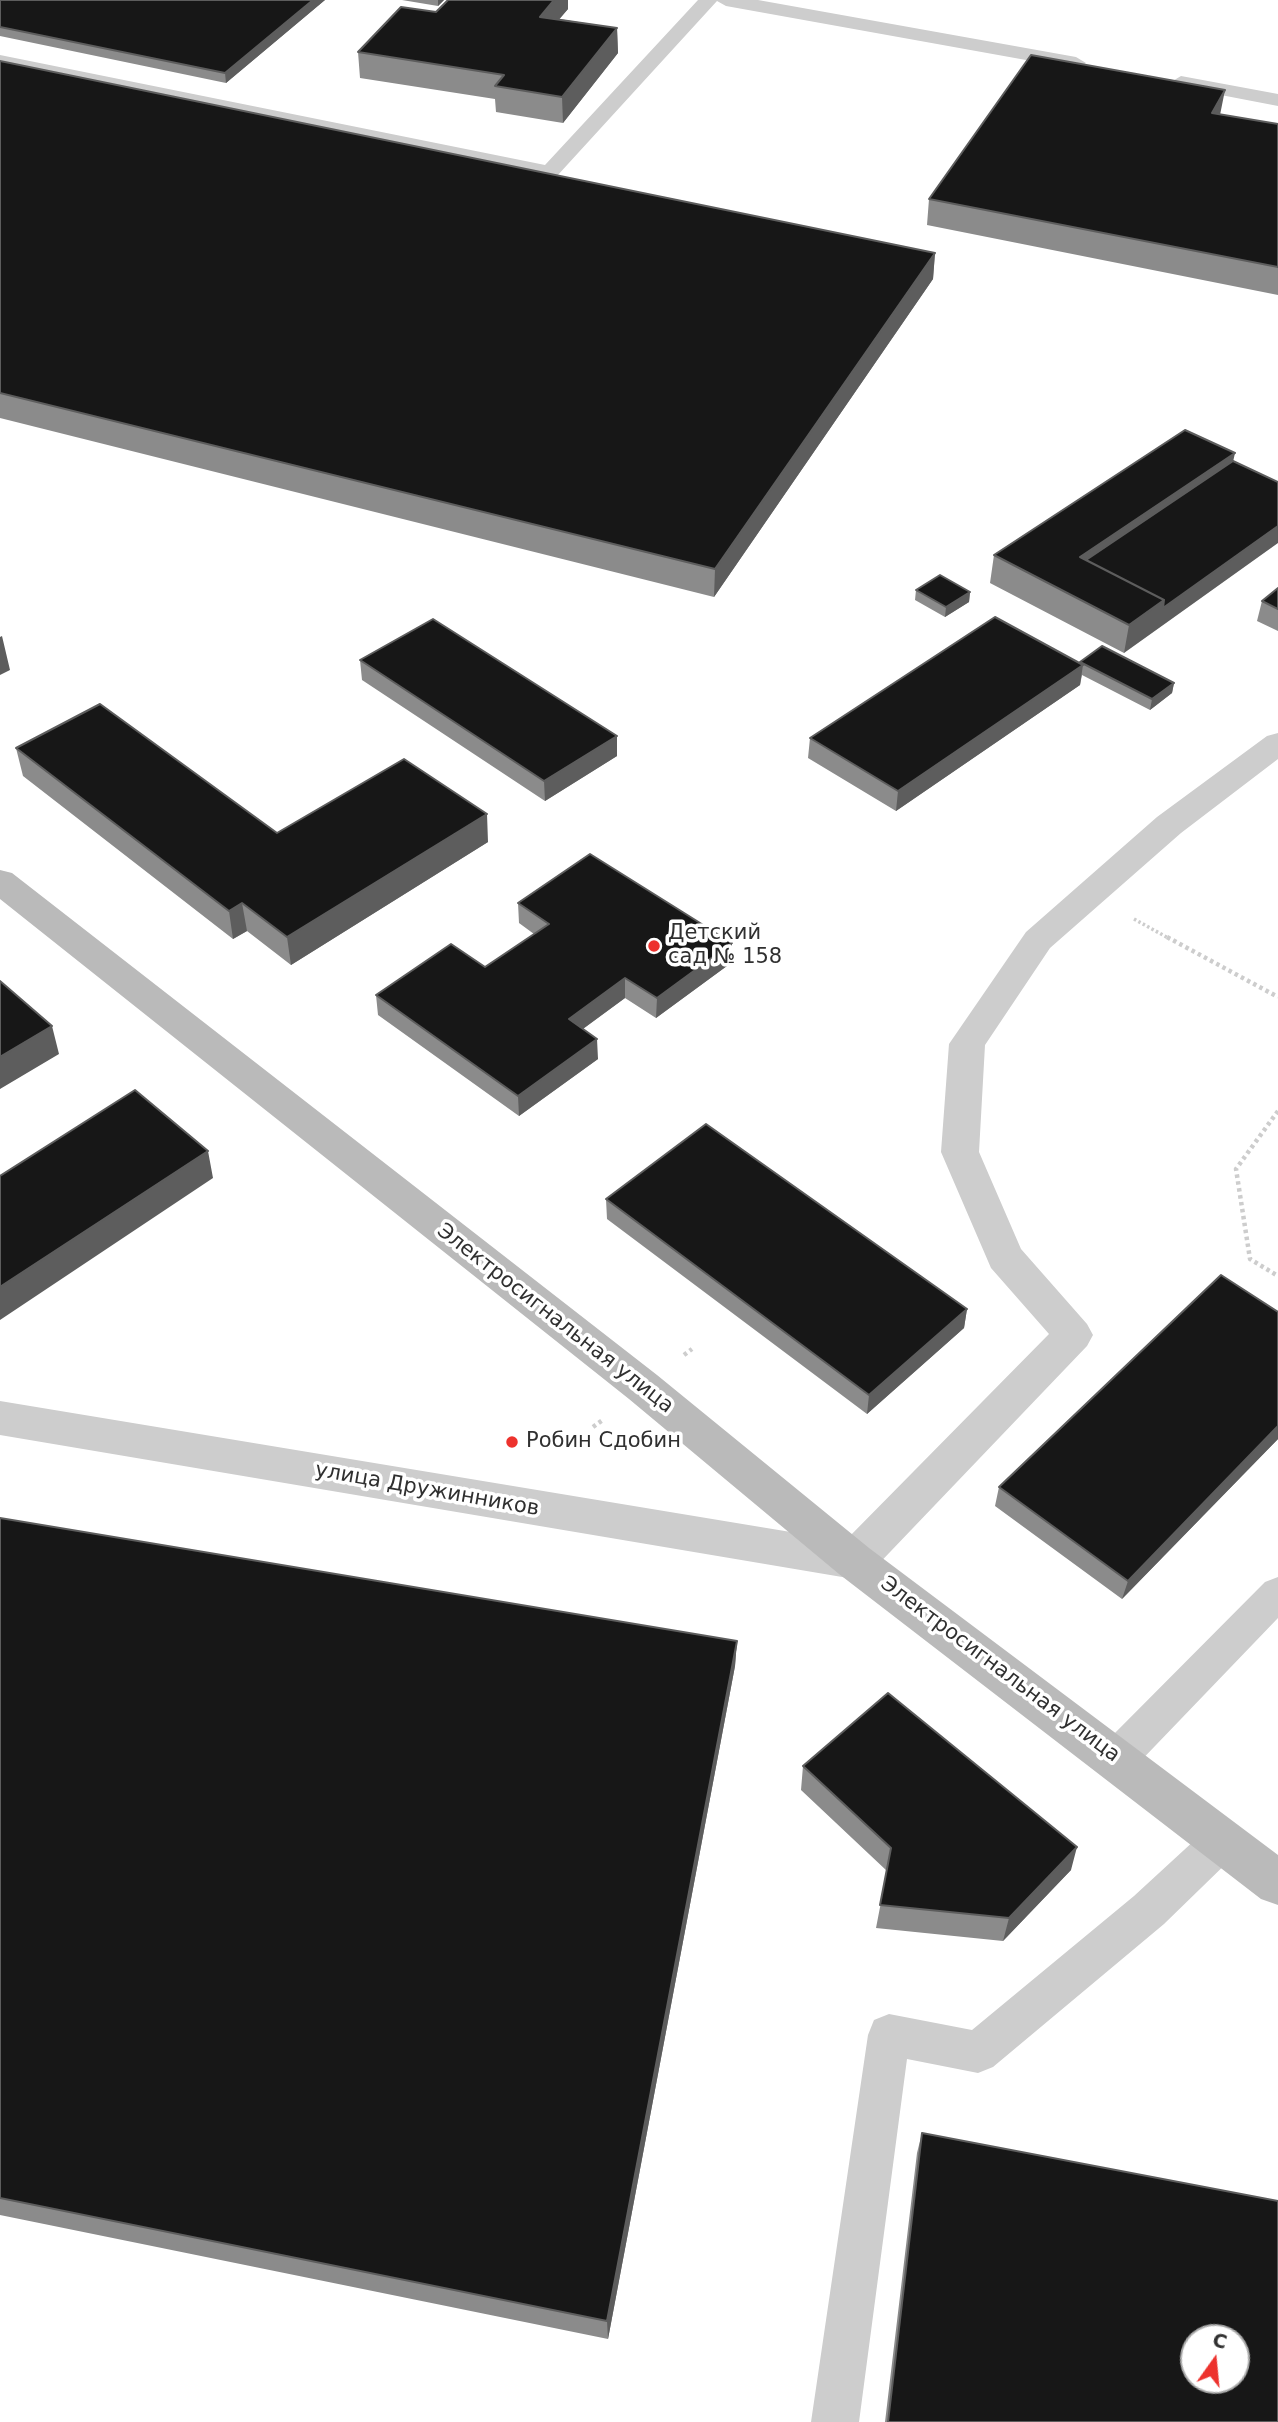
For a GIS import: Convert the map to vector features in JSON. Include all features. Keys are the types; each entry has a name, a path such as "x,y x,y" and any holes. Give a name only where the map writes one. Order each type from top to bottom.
{"street":[{"path":"854,1561 1073,1335 1005,1257 960,1153 967,1044 1038,940 1169,825 1278,743"},
{"name":"Электросигнальная улица","path":"0,881 643,1387 854,1561 1117,1758 1278,1883"},
{"name":"улица Дружинников","path":"0,1418 854,1561"}],"lane":[{"path":"0,61 551,172 708,0"},
{"path":"726,0 1089,66"},
{"path":"1157,78 1278,100"},
{"path":"1117,1758 1278,1593"},
{"path":"835,2422 889,2035 978,2052 1149,1910 1223,1840"}],"path":[{"path":"1089,895 1278,997"},
{"path":"1278,1111 1236,1169 1250,1259 1278,1276"}],"building":[{"path":"0,0 313,0 225,73 0,27"},
{"path":"448,0 554,0 540,17 617,28 562,97 495,86 504,75 358,52 401,7 436,12"},
{"path":"1031,55 1225,90 1212,113 1278,124 1278,267 929,199"},
{"path":"0,61 935,253 715,569 0,393"},
{"path":"1185,430 1235,453 1080,557 1164,600 1129,625 994,555"},
{"path":"1233,461 1278,482 1278,526 1163,608 1164,600 1086,560"},
{"path":"940,575 970,592 946,607 916,590"},
{"path":"1278,588 1278,609 1262,601"},
{"path":"995,617 1083,665 898,791 810,738"},
{"path":"433,619 617,736 544,781 360,660"},
{"path":"1102,646 1174,683 1152,699 1080,662"},
{"path":"100,704 277,833 404,759 487,814 287,937 242,903 229,911 16,748"},
{"path":"590,854 732,943 657,998 625,978 569,1019 597,1039 518,1096 376,995 451,944 485,967 549,924 518,903"},
{"path":"0,981 52,1026 0,1057"},
{"path":"135,1090 208,1151 0,1287 0,1176"},
{"path":"706,1124 967,1309 869,1395 606,1199"},
{"path":"1221,1275 1278,1312 1278,1426 1128,1581 999,1487"},
{"path":"0,1518 737,1641 607,2321 0,2198"},
{"path":"888,1693 1077,1847 1009,1918 880,1905 891,1848 803,1766"},
{"path":"922,2133 1278,2201 1278,2422 888,2422"}],"place":[{"name":"Детский сад № 158","path":"654,946"},
{"name":"Робин Сдобин","path":"512,1442"}]}
